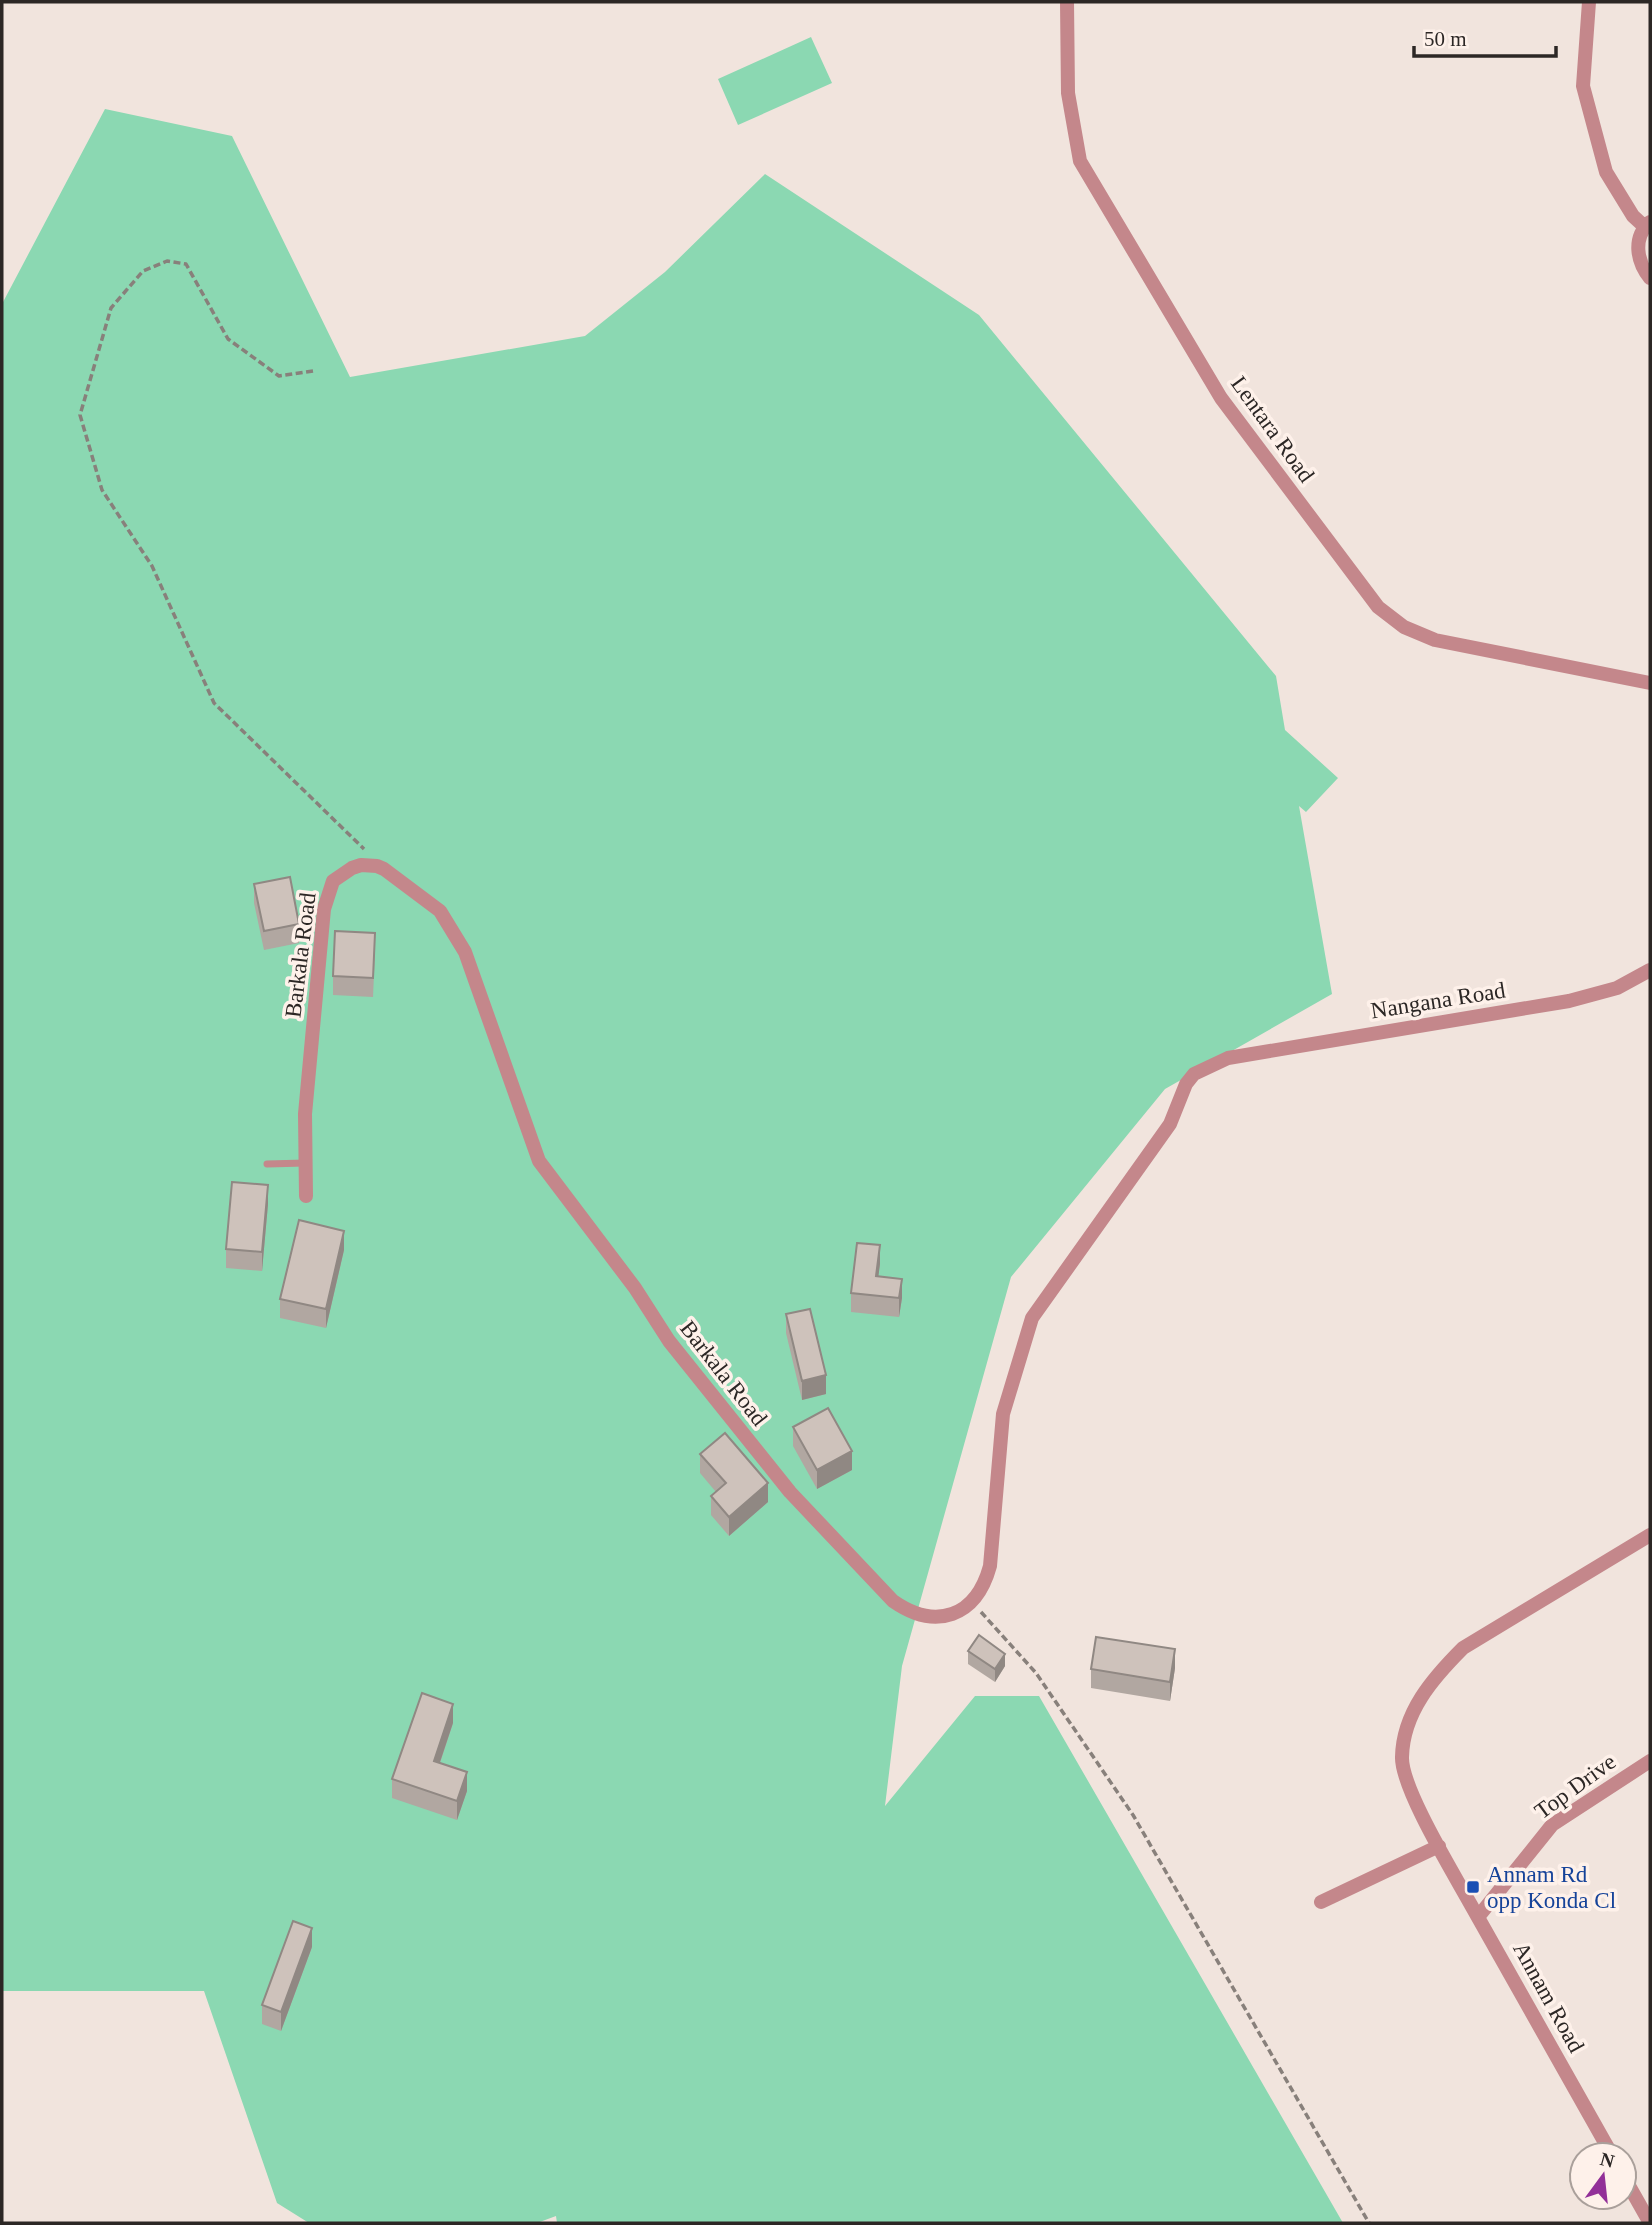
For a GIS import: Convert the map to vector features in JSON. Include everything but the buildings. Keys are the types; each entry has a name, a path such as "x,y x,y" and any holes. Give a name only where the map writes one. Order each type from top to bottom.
{"street":[{"name":"Lentara Road","path":"1067,2 1068,93 1080,161 1221,398 1378,607 1405,627 1435,640 1650,683"},
{"path":"1589,2 1583,86 1606,172 1633,216 1648,225 1638,244 1638,259 1650,278"},
{"name":"Barkala Road","path":"306,1196 307,1081 327,895 333,881 352,868 361,865 377,866 433,904 448,923 465,952 540,1161 635,1289 669,1341 790,1492 893,1601 907,1611 937,1617 950,1615 972,1602"},
{"name":"Nangana Road","path":"972,1602 986,1582 990,1566 1003,1414 1032,1318 1170,1124 1186,1084 1194,1074 1228,1058 1569,1001 1617,988 1650,970"},
{"name":"Annam Road","path":"1604,2141 1438,1846 1404,1775 1405,1734 1419,1700 1439,1672 1463,1648 1650,1535"},
{"name":"Top Drive","path":"1478,1917 1552,1825 1650,1760"},
{"path":"1321,1902 1438,1846"},
{"path":"1638,2202 1650,2223"}],"lane":[{"path":"267,1164 305,1163"}],"path":[{"path":"313,371 278,376 256,361 228,339 186,264 167,261 143,271 111,308 80,415 102,490 152,566 214,702 377,866"},
{"path":"972,1602 1036,1673 1133,1815 1369,2223"}],"green space":[{"path":"811,37 832,83 738,125 718,79"},
{"path":"105,109 232,136 350,377 585,336 665,272 765,174 979,315 1276,676 1285,730 1338,778 1306,812 1299,806 1332,994 1165,1089 1011,1277 902,1666 885,1806 975,1696 1039,1696 1343,2223 557,2223 556,2216 537,2223 309,2223 277,2203 204,1991 2,1991 2,304"}],"place":[{"name":"Annam Rd opp Konda Cl","path":"1473,1887"}]}
